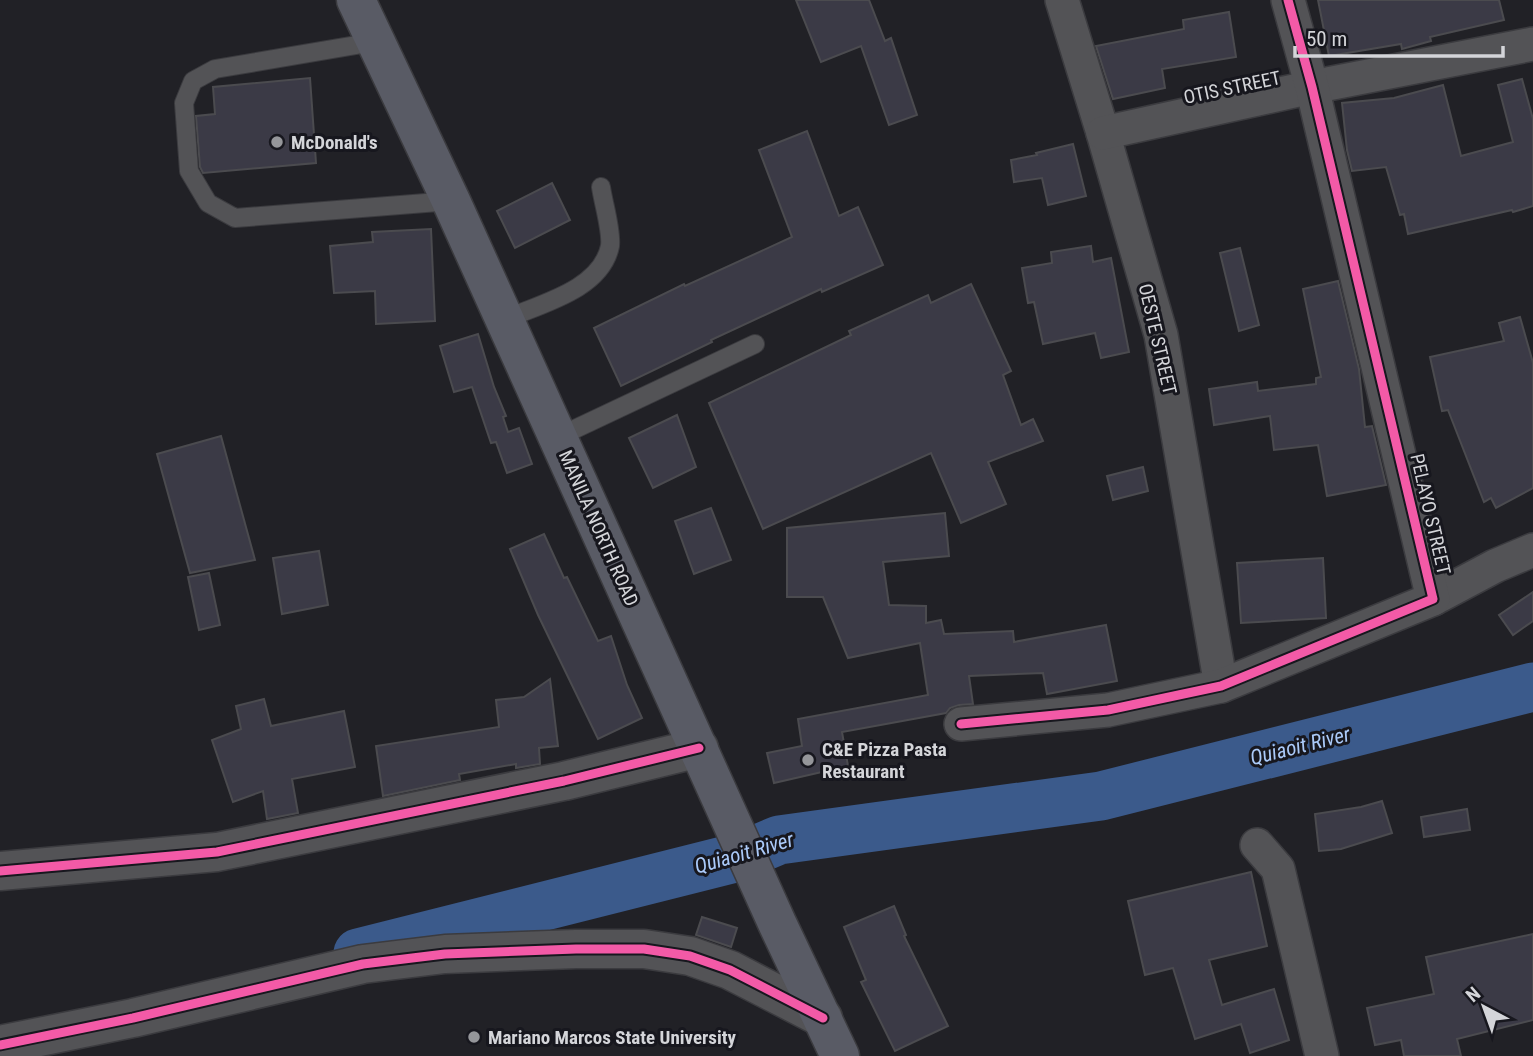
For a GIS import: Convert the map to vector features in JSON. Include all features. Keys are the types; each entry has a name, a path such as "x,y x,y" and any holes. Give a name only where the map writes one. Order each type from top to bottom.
{"highway":[{"name":"MANILA NORTH ROAD","path":"356,0 451,201 777,923 841,1056"}],"street":[{"name":"OESTE STREET","path":"1062,0 1161,335 1221,685"},
{"name":"PELAYO STREET","path":"961,724 1108,710 1221,685 1433,599 1312,87 1288,0"},
{"name":"OTIS STREET","path":"1103,133 1312,87 1533,44"},
{"path":"1433,599 1495,566 1533,550"},
{"path":"0,871 217,852 564,781 699,748"},
{"path":"1257,845 1278,869 1322,1056"},
{"path":"0,1045 132,1018 363,964 445,954 563,950 644,949 690,956 730,970 823,1018"}],"lane":[{"path":"374,42 215,69 193,81 184,103 189,171 208,203 235,218 451,201"},
{"path":"503,320 585,284 602,267 610,243 601,187"},
{"path":"558,437 755,344"}],"building":[{"path":"796,0 869,0 885,41 891,38 917,115 889,125 861,46 821,62"},
{"path":"1318,0 1499,0 1504,20 1430,37 1431,41 1402,49 1401,44 1329,56"},
{"path":"1229,12 1236,57 1162,69 1165,88 1113,99 1096,46 1184,29 1183,20"},
{"path":"310,78 316,163 203,173 200,167 196,116 215,114 213,87"},
{"path":"1522,79 1533,119 1533,206 1408,234 1404,214 1400,215 1386,167 1352,171 1342,103 1394,98 1443,85 1461,156 1513,142 1498,85"},
{"path":"807,131 839,216 858,207 883,265 822,292 821,289 711,340 712,342 621,386 594,328 684,284 685,286 792,237 759,150"},
{"path":"1073,144 1086,196 1048,205 1042,178 1014,182 1011,160"},
{"path":"552,183 570,220 515,248 497,211"},
{"path":"431,229 435,321 376,324 375,291 334,293 330,246 373,242 372,232"},
{"path":"1091,246 1093,262 1111,258 1129,352 1101,358 1095,333 1043,344 1034,302 1028,303 1022,268 1052,263 1051,252"},
{"path":"1240,248 1259,325 1239,331 1220,253"},
{"path":"1338,281 1359,369 1365,427 1372,426 1386,485 1327,496 1318,445 1274,450 1270,416 1214,425 1209,389 1257,382 1258,391 1316,384 1316,378 1321,377 1303,289"},
{"path":"971,284 1011,371 1003,375 1021,425 1033,419 1043,441 988,462 1006,504 961,523 931,453 763,529 709,403 851,335 849,331 928,295 931,303"},
{"path":"1520,317 1533,363 1533,488 1496,508 1491,498 1484,502 1448,410 1442,411 1430,357 1504,341 1499,323"},
{"path":"478,334 506,416 503,417 508,432 519,428 532,464 507,473 496,442 491,443 472,387 454,392 440,346"},
{"path":"677,415 696,467 653,488 629,438"},
{"path":"221,436 255,560 190,573 157,454"},
{"path":"1143,467 1148,491 1113,500 1107,476"},
{"path":"711,508 731,560 694,574 675,521"},
{"path":"945,513 949,556 883,562 889,605 926,606 926,623 941,620 944,634 1013,631 1014,642 1106,625 1117,681 1047,694 1043,673 969,676 973,704 950,708 946,713 842,732 848,766 774,783 767,753 802,746 798,719 928,695 920,643 848,658 823,597 787,597 787,528"},
{"path":"544,534 598,641 611,636 627,685 642,718 598,739 538,615 510,549"},
{"path":"319,551 328,605 282,614 273,558"},
{"path":"1323,558 1326,618 1241,623 1237,563"},
{"path":"209,573 220,625 199,630 188,577"},
{"path":"1533,592 1533,621 1513,635 1499,615"},
{"path":"550,679 558,746 539,748 540,764 516,768 516,764 459,774 460,780 383,796 376,746 499,727 496,700 524,697"},
{"path":"264,699 271,726 344,711 355,767 292,779 298,813 267,819 263,791 233,802 212,740 241,729 236,706"},
{"path":"1382,801 1392,833 1341,849 1319,851 1315,814"},
{"path":"1467,809 1470,830 1424,837 1421,817"},
{"path":"1251,872 1267,946 1209,960 1222,1005 1274,989 1289,1040 1250,1053 1241,1024 1195,1039 1173,968 1145,975 1128,901"},
{"path":"894,906 906,935 904,936 948,1026 895,1051 861,982 866,980 844,927"},
{"path":"702,917 737,928 731,947 696,935"},
{"path":"1533,934 1533,1020 1457,1039 1461,1056 1404,1056 1401,1040 1375,1045 1367,1008 1434,994 1426,957"}],"waterway":[{"name":"Quiaoit River","path":"358,953 739,857 779,840 1101,796 1533,687"}],"cycle path":[{"path":"961,724 1108,710 1221,686 1433,599 1312,87 1288,0"},
{"path":"0,871 217,852 564,781 699,748"},
{"path":"0,1045 133,1018 363,964 445,954 576,949 644,949 690,956 730,970 823,1018"}],"place":[{"name":"McDonald's","path":"277,142"},
{"name":"C&E Pizza Pasta Restaurant","path":"808,760"},
{"name":"Mariano Marcos State University","path":"474,1037"}]}
